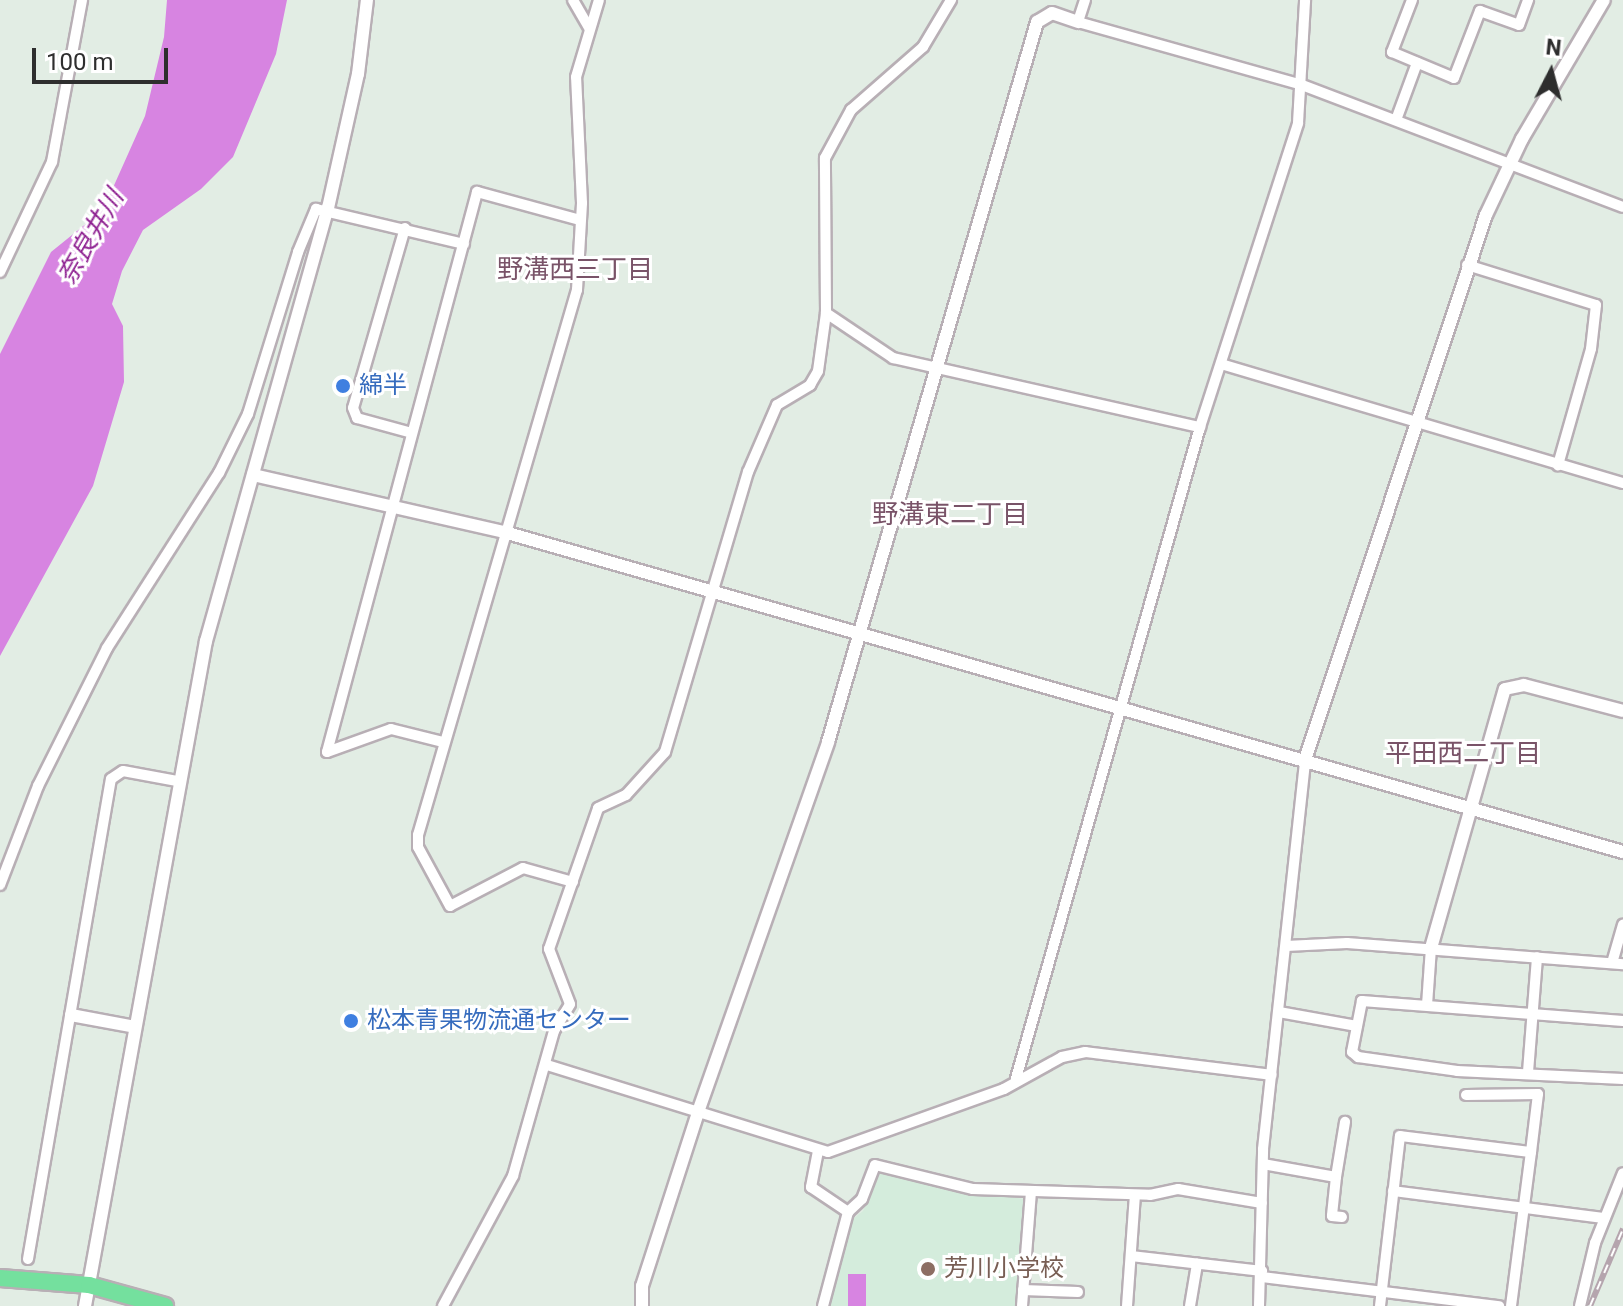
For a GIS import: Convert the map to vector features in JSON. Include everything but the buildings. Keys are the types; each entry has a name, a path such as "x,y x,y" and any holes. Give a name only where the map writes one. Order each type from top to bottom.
{"main road":[{"path":"0,1278 89,1285 165,1306"}],"street":[{"path":"0,272 52,162 82,0"},
{"path":"85,1306 177,781 206,641 328,208 358,74 367,0"},
{"path":"573,0 589,28"},
{"path":"573,882 523,868 450,906 418,847 443,742 577,290 580,220 576,86 589,28 599,0"},
{"path":"443,1306 513,1176 547,1065 554,1031 570,1004 549,949 598,808 626,795 665,752 748,472 777,405 810,385 818,371 826,313 825,158 851,110 923,47 951,0"},
{"path":"1078,22 1085,0"},
{"path":"1015,1082 1200,427 1298,123 1305,0"},
{"path":"1412,0 1392,52 1454,78 1482,5 1519,25 1528,0"},
{"path":"1259,1306 1263,1164 1305,760 1467,265 1508,165 1604,0"},
{"path":"642,1306 642,1286 699,1109 861,635 1037,22 1052,13 1302,85 1623,207"},
{"path":"1396,120 1417,63"},
{"path":"443,742 391,729 327,752 477,192 580,220"},
{"path":"0,885 38,786 107,648 219,473 248,414 306,231 316,209 328,208 464,244"},
{"path":"405,228 353,408 357,418 412,433"},
{"path":"1467,265 1596,305 1591,349 1558,465"},
{"path":"826,313 893,358 1200,427"},
{"path":"1221,364 1623,483"},
{"path":"253,475 504,532 1623,852"},
{"path":"1427,1005 1431,948 1505,689 1511,685 1623,711"},
{"path":"28,1259 111,779 123,771 177,781"},
{"path":"1286,946 1431,948 1618,964 1623,925"},
{"path":"1528,1072 1537,957"},
{"path":"1623,1021 1362,1001 1352,1052 1358,1057 1457,1071 1528,1072 1623,1079"},
{"path":"1279,1012 1357,1026"},
{"path":"71,1015 135,1027"},
{"path":"547,1065 699,1109 818,1151 878,1137 1015,1082 1062,1057 1105,1051 1272,1075"},
{"path":"1466,1095 1538,1094 1511,1306"},
{"path":"1342,1217 1332,1216 1345,1122"},
{"path":"1380,1306 1400,1136 1531,1152"},
{"path":"818,1151 811,1187 848,1212"},
{"path":"1263,1164 1336,1177"},
{"path":"823,1306 848,1212 862,1199 875,1165 934,1183 1031,1192 1135,1195 1178,1189 1262,1203"},
{"path":"1580,1306 1604,1218 1623,1173"},
{"path":"1393,1191 1604,1218"},
{"path":"1022,1306 1031,1192"},
{"path":"1127,1306 1135,1195"},
{"path":"1131,1256 1382,1291 1446,1303 1499,1306"},
{"path":"1190,1306 1197,1264"},
{"path":"1023,1290 1078,1292"}],"shaded area":[{"name":"芳川小学校","path":"881,1171 933,1186 1025,1199 1017,1306 827,1306 849,1222 863,1211"}],"water":[{"name":"奈良井川","path":"167,0 287,0 276,54 233,157 201,189 143,230 122,271 112,304 123,326 124,382 93,486 0,656 0,354 51,252 103,210 145,116 164,37"},
{"path":"848,1274 866,1274 866,1306 848,1306"}],"railway":[{"path":"1590,1306 1623,1229"}],"place":[{"name":"綿半","path":"343,386"},
{"name":"松本青果物流通センター","path":"351,1021"},
{"name":"芳川小学校","path":"928,1269"}],"district":[{"name":"野溝西三丁目","path":"575,270"},
{"name":"野溝東二丁目","path":"950,515"},
{"name":"平田西二丁目","path":"1463,754"}]}
